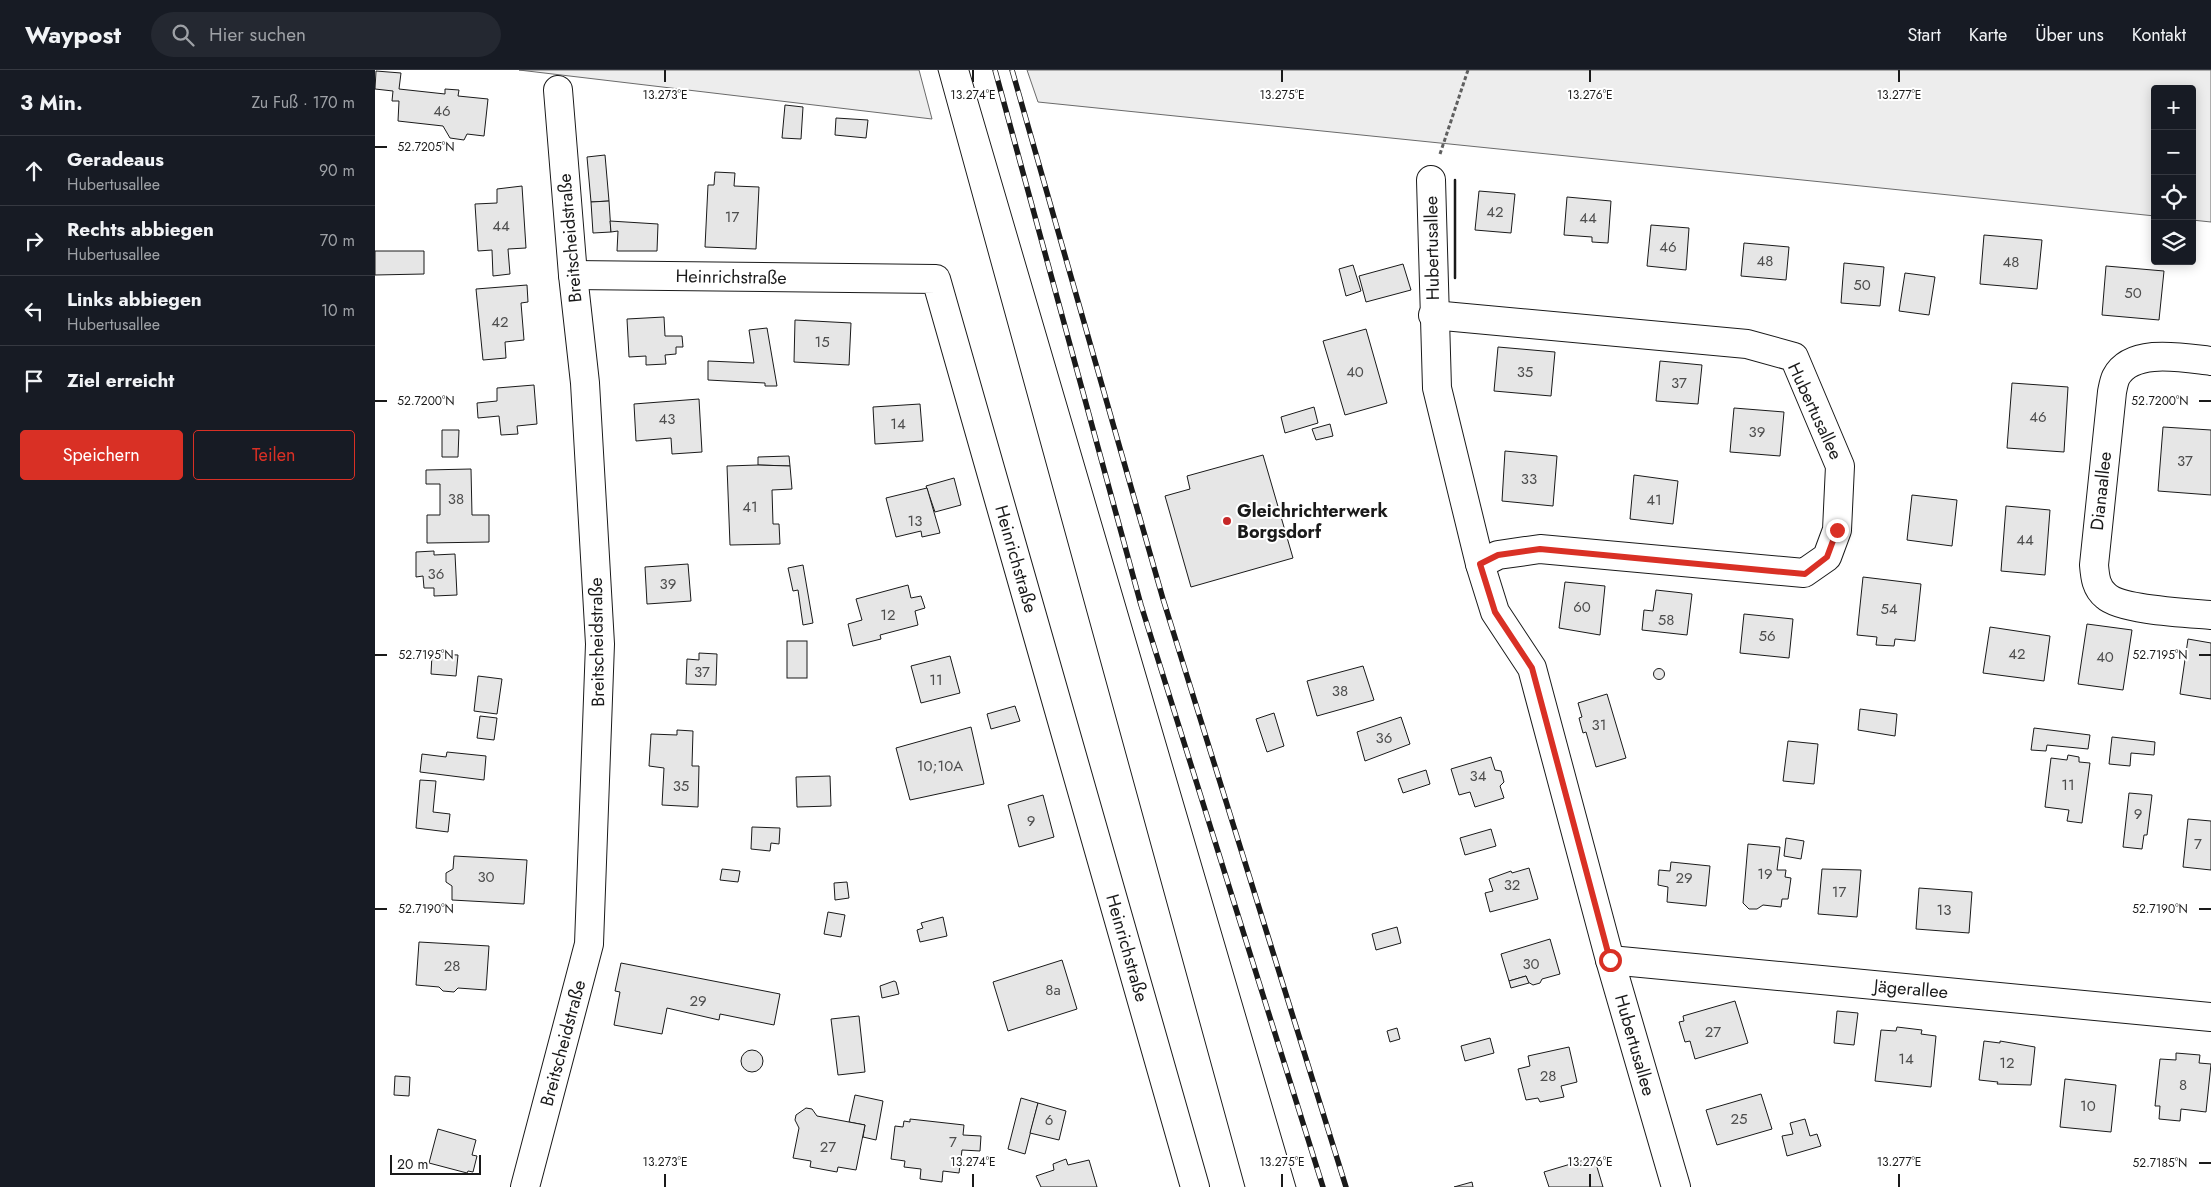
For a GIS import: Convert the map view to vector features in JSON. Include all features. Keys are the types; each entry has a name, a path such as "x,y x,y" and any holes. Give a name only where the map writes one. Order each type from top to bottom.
{"street":[{"name":"Breitscheidstraße","path":"525,1187 589,944 600,644 585,382 573,275 558,90"},
{"name":"Hubertusallee","path":"1431,180 1433,315 1437,388 1480,564 1495,612 1532,668 1610,960 1676,1187"},
{"name":"Heinrichstraße","path":"573,275 936,279 1195,1187"},
{"name":"Hubertusallee","path":"1433,315 1747,344 1794,357 1840,466 1837,530 1827,557 1805,574 1540,549 1498,555 1480,564"},
{"name":"Dianaallee","path":"2211,361 2148,356 2131,363 2117,375 2112,392 2094,565 2096,583 2105,596 2121,604 2211,616"},
{"name":"Jägerallee","path":"1610,960 2211,1018"}],"path":[{"path":"1431,180 1468,70"}],"shaded area":[{"path":"519,70 919,70 932,119"},
{"path":"1027,70 2211,70 2211,222 2196,220 2196,85 2151,85 2151,216 1038,102"}],"building":[{"path":"376,71 401,73 399,89 445,94 445,89 459,90 458,96 488,99 484,136 467,134 464,140 450,138 443,126 398,121 399,101 392,101 393,91 375,89"},
{"path":"785,105 803,107 801,139 782,138"},
{"path":"836,118 868,120 866,138 835,135"},
{"path":"605,155 609,201 591,202 587,157"},
{"path":"715,172 735,173 734,186 759,187 756,249 705,247 708,185 714,185"},
{"path":"522,186 526,248 508,249 510,274 493,276 492,250 478,251 475,204 497,203 497,189"},
{"path":"1479,191 1515,194 1511,233 1475,230"},
{"path":"1567,197 1611,201 1608,243 1592,242 1592,237 1564,235"},
{"path":"609,201 611,232 593,233 591,202"},
{"path":"610,221 658,224 657,251 617,251 618,231 611,232"},
{"path":"1651,225 1689,228 1686,270 1647,266"},
{"path":"1984,235 2042,240 2037,289 1980,284"},
{"path":"1744,243 1789,247 1786,280 1741,276"},
{"path":"375,251 424,251 424,274 375,275"},
{"path":"1844,263 1884,267 1880,306 1841,303"},
{"path":"1403,264 1411,290 1366,302 1359,276"},
{"path":"1353,265 1361,291 1346,296 1339,269"},
{"path":"2106,266 2164,271 2159,320 2102,315"},
{"path":"1905,273 1935,277 1929,315 1899,311"},
{"path":"527,285 528,302 521,303 524,340 505,342 506,358 483,360 476,289"},
{"path":"664,317 665,336 682,336 683,347 676,347 676,354 665,355 666,364 646,365 646,356 629,357 627,319"},
{"path":"795,320 851,323 849,365 794,362"},
{"path":"767,328 777,386 765,386 765,383 708,380 708,361 754,363 749,330"},
{"path":"1366,329 1387,403 1345,415 1323,341"},
{"path":"1498,347 1555,352 1551,396 1494,391"},
{"path":"1660,361 1702,365 1698,404 1656,401"},
{"path":"2012,383 2068,387 2064,452 2007,448"},
{"path":"534,385 537,424 517,426 518,434 501,435 499,416 478,418 477,403 497,401 497,388"},
{"path":"699,399 702,452 672,454 671,438 636,441 634,404"},
{"path":"920,404 923,441 875,444 873,407"},
{"path":"1314,407 1318,423 1285,433 1281,417"},
{"path":"1734,408 1784,412 1780,456 1730,452"},
{"path":"1330,424 1333,436 1316,440 1312,429"},
{"path":"2163,427 2211,430 2211,495 2158,491"},
{"path":"442,430 459,430 458,457 442,457"},
{"path":"1505,451 1557,456 1553,506 1502,501"},
{"name":"Gleichrichterwerk Borgsdorf","path":"1263,455 1293,558 1191,587 1165,496 1190,489 1187,476"},
{"path":"789,456 790,466 758,465 758,457"},
{"path":"727,466 790,466 792,489 772,490 773,524 779,524 780,544 730,545"},
{"path":"471,469 472,515 489,515 489,542 427,543 427,515 440,515 440,484 426,484 426,470"},
{"path":"1634,475 1678,481 1673,524 1630,519"},
{"path":"954,478 961,505 935,512 926,486"},
{"path":"927,488 940,533 922,537 921,531 896,537 886,498"},
{"path":"1912,495 1957,500 1952,546 1907,540"},
{"path":"2006,506 2050,510 2045,575 2001,571"},
{"path":"434,551 434,555 455,554 457,595 434,596 434,588 424,588 423,576 416,577 416,552"},
{"path":"688,564 691,601 647,604 645,567"},
{"path":"803,565 813,623 803,625 798,590 793,591 788,568"},
{"path":"1863,577 1921,584 1915,641 1895,639 1894,646 1876,645 1877,637 1857,635"},
{"path":"1565,582 1605,586 1600,635 1559,628"},
{"path":"908,585 911,598 921,596 925,608 915,611 918,625 880,635 881,639 853,646 848,624 862,620 856,599"},
{"path":"1656,590 1692,594 1687,635 1642,630 1644,610 1653,611"},
{"path":"1744,614 1793,619 1789,658 1740,653"},
{"path":"2087,624 2132,630 2123,690 2078,684"},
{"path":"1990,627 2050,636 2044,681 1983,673"},
{"path":"2188,639 2211,643 2211,699 2180,694"},
{"path":"787,641 807,641 807,678 787,678"},
{"path":"699,653 717,654 716,685 686,684 687,659 699,660"},
{"path":"432,654 458,655 456,676 431,674"},
{"path":"950,656 960,693 921,703 911,666"},
{"path":"1363,666 1374,700 1317,716 1307,681"},
{"path":"1657,669 1661,669 1664,674 1663,678 1657,679 1654,676 1654,672"},
{"path":"478,676 502,679 497,714 474,711"},
{"path":"1607,694 1626,758 1596,767 1586,732 1583,733 1579,718 1582,717 1578,703"},
{"path":"1015,706 1020,721 991,729 987,714"},
{"path":"1860,709 1897,714 1895,736 1858,730"},
{"path":"1274,713 1284,746 1267,752 1256,719"},
{"path":"480,716 497,718 494,740 477,738"},
{"path":"1401,717 1410,744 1365,761 1357,732"},
{"path":"971,727 984,784 910,800 896,748"},
{"path":"2034,728 2090,735 2088,749 2047,745 2046,751 2031,750"},
{"path":"677,730 693,731 692,766 699,766 698,807 662,805 664,768 649,766 651,734 677,735"},
{"path":"2112,737 2155,742 2154,755 2131,753 2130,766 2109,764"},
{"path":"1788,741 1818,744 1814,784 1783,781"},
{"path":"447,752 486,756 484,780 420,772 422,754 446,757"},
{"path":"2068,755 2079,757 2079,762 2090,763 2082,823 2067,821 2069,810 2045,807 2051,758 2067,760"},
{"path":"1491,757 1495,770 1501,771 1504,782 1500,786 1504,798 1475,807 1470,792 1459,795 1451,769"},
{"path":"1426,770 1430,784 1403,793 1398,779"},
{"path":"830,776 831,806 797,807 796,777"},
{"path":"420,780 436,781 433,812 450,814 448,832 416,828"},
{"path":"2129,793 2152,795 2147,835 2144,835 2142,849 2123,847"},
{"path":"1043,795 1054,837 1019,847 1008,805"},
{"path":"2188,819 2211,821 2211,870 2183,867"},
{"path":"752,827 780,828 779,844 771,843 770,851 751,849"},
{"path":"1491,829 1496,846 1465,855 1460,838"},
{"path":"1786,838 1804,841 1801,859 1784,856"},
{"path":"1748,844 1780,847 1777,870 1786,870 1785,877 1791,878 1788,899 1782,899 1781,907 1763,905 1757,909 1749,909 1743,903"},
{"path":"454,856 527,860 524,904 452,900 452,886 446,882 446,873 453,869"},
{"path":"1671,862 1710,866 1706,906 1667,902 1668,887 1658,885 1659,870 1670,871"},
{"path":"1529,868 1538,899 1490,912 1485,893 1493,891 1489,879 1511,871 1512,873"},
{"path":"722,869 740,871 738,882 720,880"},
{"path":"1822,869 1861,870 1857,917 1818,914"},
{"path":"847,882 849,898 835,900 834,883"},
{"path":"1919,888 1972,892 1969,933 1916,929"},
{"path":"828,912 845,915 841,937 824,934"},
{"path":"943,917 947,936 920,942 917,930 923,928 921,923"},
{"path":"1397,927 1401,943 1376,950 1372,934"},
{"path":"1550,939 1560,974 1542,979 1540,983 1533,985 1528,982 1526,976 1509,981 1501,954"},
{"path":"419,942 489,946 486,990 458,988 454,992 443,991 439,987 416,985"},
{"path":"1062,960 1077,1009 1008,1031 993,982"},
{"path":"621,963 780,994 774,1025 720,1014 719,1020 667,1008 662,1034 614,1025 620,992 615,991"},
{"path":"1526,976 1529,983 1511,988 1509,981"},
{"path":"896,982 899,994 882,998 880,986"},
{"path":"1735,1001 1748,1043 1695,1059 1690,1041 1685,1042 1679,1022 1684,1021 1683,1016"},
{"path":"1837,1011 1858,1013 1854,1045 1834,1043"},
{"path":"859,1016 865,1072 838,1075 831,1019"},
{"path":"1897,1027 1922,1030 1921,1034 1936,1036 1931,1087 1875,1081 1881,1030 1896,1031"},
{"path":"1397,1028 1400,1039 1390,1042 1387,1031"},
{"path":"1490,1038 1494,1053 1465,1061 1461,1046"},
{"path":"1984,1041 2000,1043 2000,1041 2035,1047 2031,1085 1997,1084 1998,1082 1979,1080"},
{"path":"1569,1047 1577,1082 1561,1086 1564,1097 1540,1102 1538,1098 1526,1100 1518,1069 1530,1066 1528,1056"},
{"path":"752,1050 760,1053 763,1061 760,1069 752,1072 744,1069 741,1061 744,1053"},
{"path":"2176,1053 2200,1055 2199,1063 2211,1064 2206,1112 2181,1109 2180,1121 2159,1119 2160,1106 2155,1106 2160,1059 2176,1060"},
{"path":"395,1076 410,1077 409,1096 394,1095"},
{"path":"2065,1079 2116,1085 2111,1132 2060,1127"},
{"path":"1761,1094 1772,1129 1717,1145 1706,1110"},
{"path":"855,1095 883,1101 876,1140 863,1137 865,1125 849,1122"},
{"path":"1021,1098 1038,1103 1025,1154 1008,1149"},
{"path":"1038,1103 1066,1111 1059,1140 1030,1133"},
{"path":"806,1108 812,1109 817,1116 865,1125 856,1170 838,1167 837,1172 810,1167 811,1161 793,1158 799,1128 795,1120 796,1115"},
{"path":"910,1119 964,1125 963,1135 981,1136 980,1151 962,1150 959,1173 943,1171 942,1182 920,1179 921,1169 904,1167 905,1161 891,1159 895,1126 903,1127 904,1121 910,1122"},
{"path":"1805,1119 1810,1136 1817,1134 1821,1146 1787,1156 1782,1136 1793,1134 1790,1123"},
{"path":"438,1129 476,1140 472,1155 477,1156 473,1172 468,1171 467,1173 429,1163"},
{"path":"1594,1157 1603,1187 1549,1187 1544,1172"},
{"path":"1066,1159 1068,1165 1089,1160 1097,1187 1041,1187 1036,1176 1054,1170 1053,1164"},
{"path":"1472,1182 1473,1187 1454,1187"}],"tram line":[{"path":"938,70 1245,1187"},
{"path":"969,70 1296,1187"}],"railway":[{"path":"995,70 1141,605 1323,1187"},
{"path":"1012,70 1163,599 1346,1187"}],"wall":[{"path":"1455,180 1455,278"}],"place":[{"name":"Gleichrichterwerk Borgsdorf","path":"1227,521"}],"route":[{"path":"1610,960 1532,668 1495,612 1480,564 1498,555 1540,549 1805,574 1827,557 1837,530"}]}
